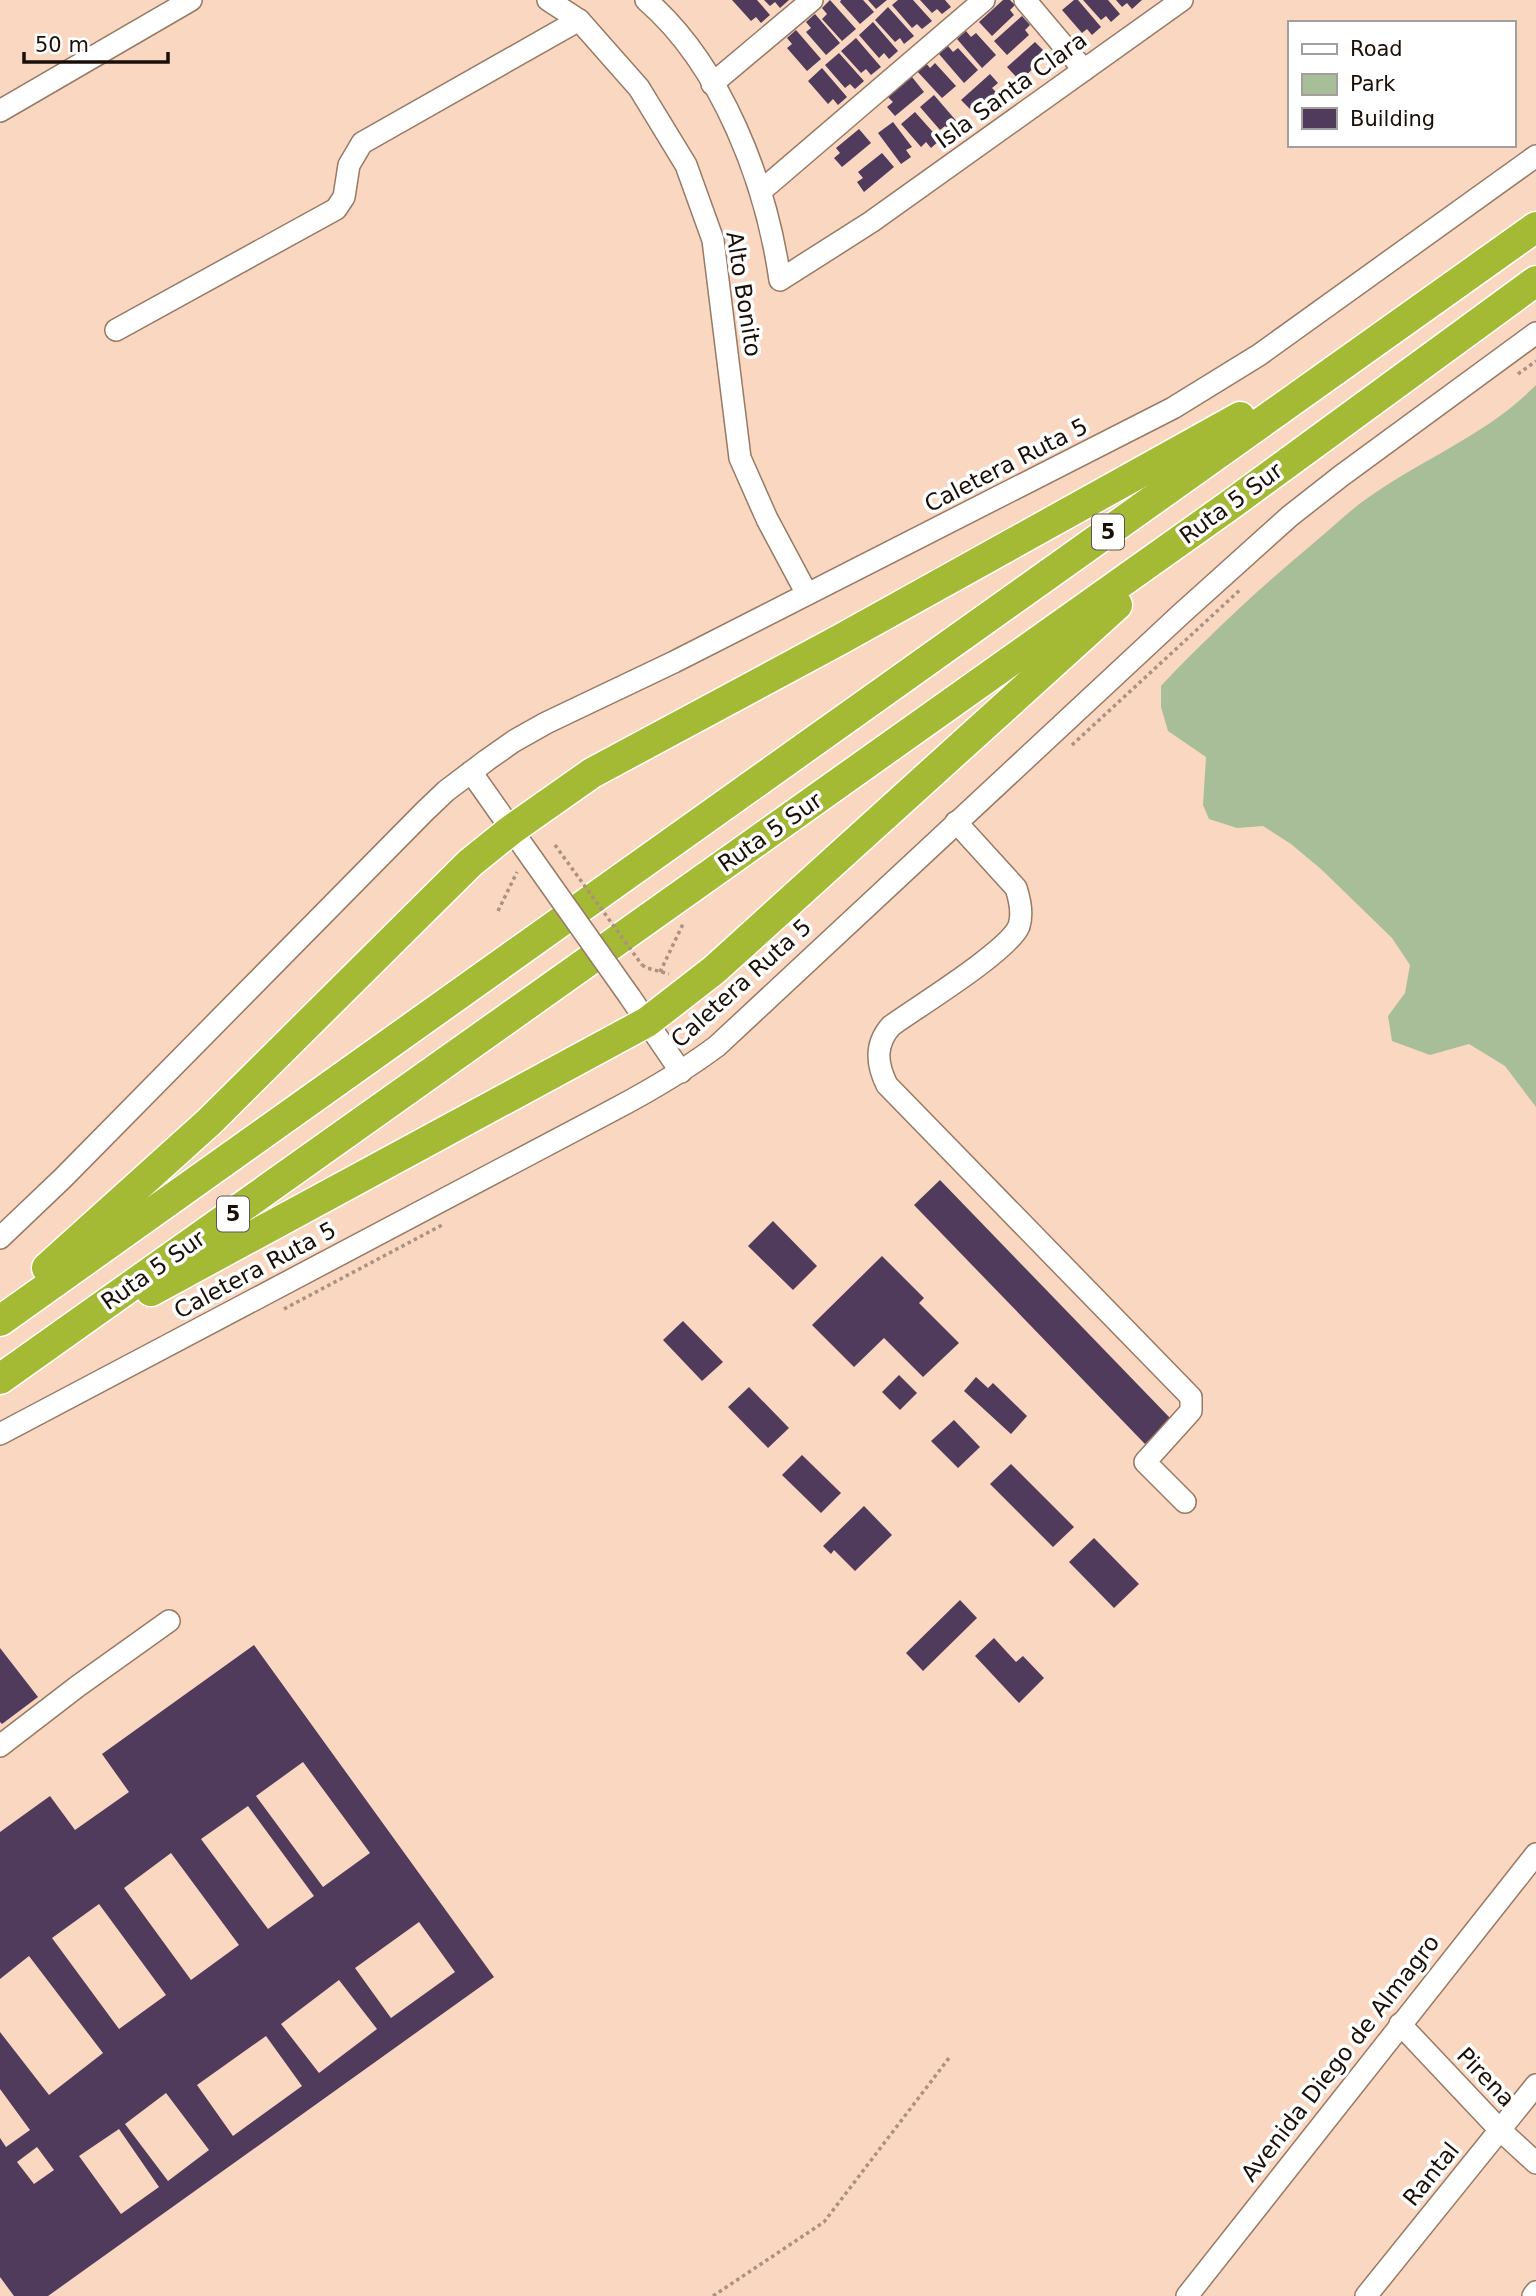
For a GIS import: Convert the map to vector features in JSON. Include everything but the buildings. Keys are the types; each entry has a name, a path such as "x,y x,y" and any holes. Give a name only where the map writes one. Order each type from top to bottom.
{"highway":[{"name":"Ruta 5 Sur","path":"0,1321 1536,227"},
{"name":"Ruta 5 Sur","path":"0,1379 1230,505 1536,281"},
{"path":"0,1310 209,1122 470,863 511,830 592,773 841,639 1369,346"},
{"path":"38,1352 647,1022 715,970 1230,505"}],"street":[{"path":"0,111 191,0"},
{"name":"Alto Bonito","path":"548,0 579,20 639,88 686,165 713,240 740,458 767,519 807,594"},
{"path":"646,0 661,13 688,46 712,85 740,134 761,191 984,0"},
{"path":"712,85 812,0"},
{"path":"1025,0 1084,70"},
{"name":"Isla Santa Clara","path":"761,191 780,280 871,222 1182,0"},
{"path":"116,330 336,209 344,197 349,165 362,143 579,20"},
{"name":"Caletera Ruta 5","path":"0,1238 64,1178 425,811 471,772 514,741 1173,408 1259,355 1536,156"},
{"name":"Caletera Ruta 5","path":"0,1434 681,1072 717,1046 956,822 1290,516 1341,475 1536,333"},
{"name":"Caletera Ruta 5","path":"471,772 681,1072"},
{"path":"956,822 1016,888 1020,900 1019,925 1003,947 882,1036 878,1050 882,1075 887,1085 1191,1397 1191,1411 1144,1462 1185,1502"},
{"path":"0,1746 169,1621"},
{"name":"Avenida Diego de Almagro","path":"1187,2296 1536,1854"},
{"name":"Pirena","path":"1400,2024 1500,2130 1536,2163"},
{"name":"Rantal","path":"1366,2296 1536,2085"}],"path":[{"path":"555,845 642,965"},
{"path":"498,911 514,875"},
{"path":"660,972 666,959"},
{"path":"713,2296 824,2222 949,2059"}],"green space":[{"path":"1536,385 1536,1107 1505,1066 1469,1044 1430,1055 1392,1041 1388,1016 1405,993 1410,965 1392,938 1321,869 1291,844 1263,826 1237,828 1209,819 1203,805 1206,757 1168,731 1161,707 1161,686 1236,611 1355,507 1390,483 1477,432"}]}
